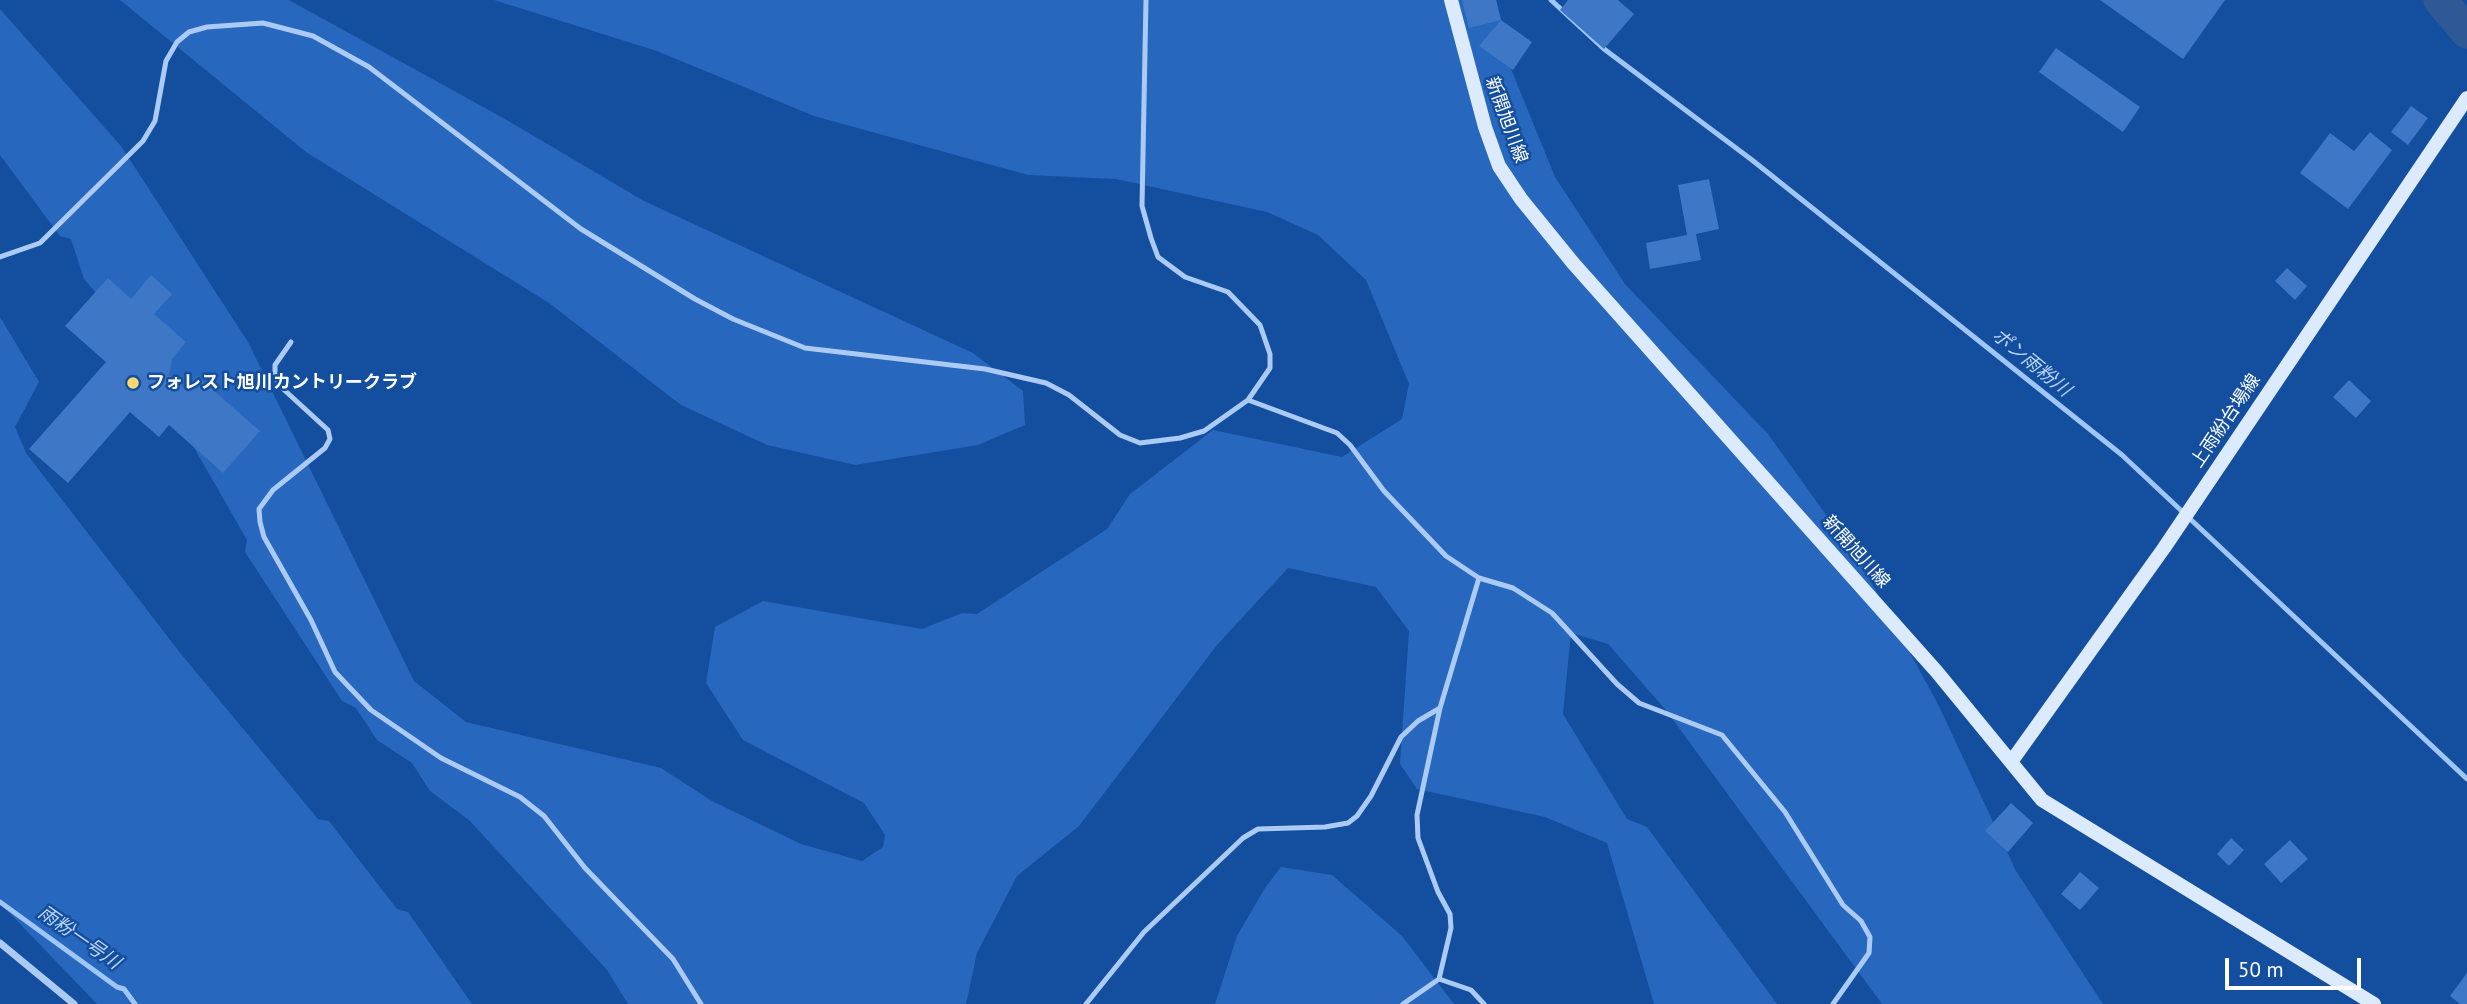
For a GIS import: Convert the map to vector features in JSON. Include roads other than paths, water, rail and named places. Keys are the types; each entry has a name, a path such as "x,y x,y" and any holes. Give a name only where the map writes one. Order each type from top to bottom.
{"main road":[{"name":"新開旭川線","path":"1451,0 1499,166 1521,200 1573,263 1937,672 2042,800 2374,1004"},
{"name":"上雨紛台場線","path":"2011,762 2164,548 2467,98"}],"street":[{"path":"0,943 74,1004"}],"lane":[{"path":"0,257 40,243 143,141 155,121 166,61 177,42 189,32 206,27 263,23 290,27 346,53 369,67 581,229 695,299 733,319 805,348 985,369 1046,383 1069,395 1120,435 1140,443 1159,442 1204,430 1248,400 1270,368 1270,354 1260,325 1228,292 1185,277 1158,257 1142,206 1146,0"},
{"path":"291,342 275,365 275,377 281,387 328,430 330,439 325,448 273,490 259,509 260,522 264,537 311,620 335,673 371,710 431,751 520,797 544,816 585,868 673,959 701,1004"},
{"path":"1248,400 1337,433 1350,444 1384,491 1446,556 1479,578 1513,588 1552,613 1639,703 1722,735 1785,812 1843,905 1861,921 1870,937 1869,953 1833,1004"},
{"path":"1403,1004 1439,979 1451,928 1450,914 1418,838 1417,815 1440,708 1479,578"},
{"path":"1086,1004 1144,932 1243,838 1258,829 1282,826 1325,827 1348,823 1357,816 1371,796 1401,737 1418,721 1440,708"},
{"path":"1439,979 1471,990 1484,1004"}],"waterway":[{"name":"ポン雨粉川","path":"1551,0 1604,49 1752,160 2122,455 2467,779"},
{"path":"2440,0 2467,32"},
{"name":"雨粉一号川","path":"0,902 117,987 124,989 135,1004"}],"place":[{"name":"フォレスト旭川カントリークラブ","path":"133,383"}]}
